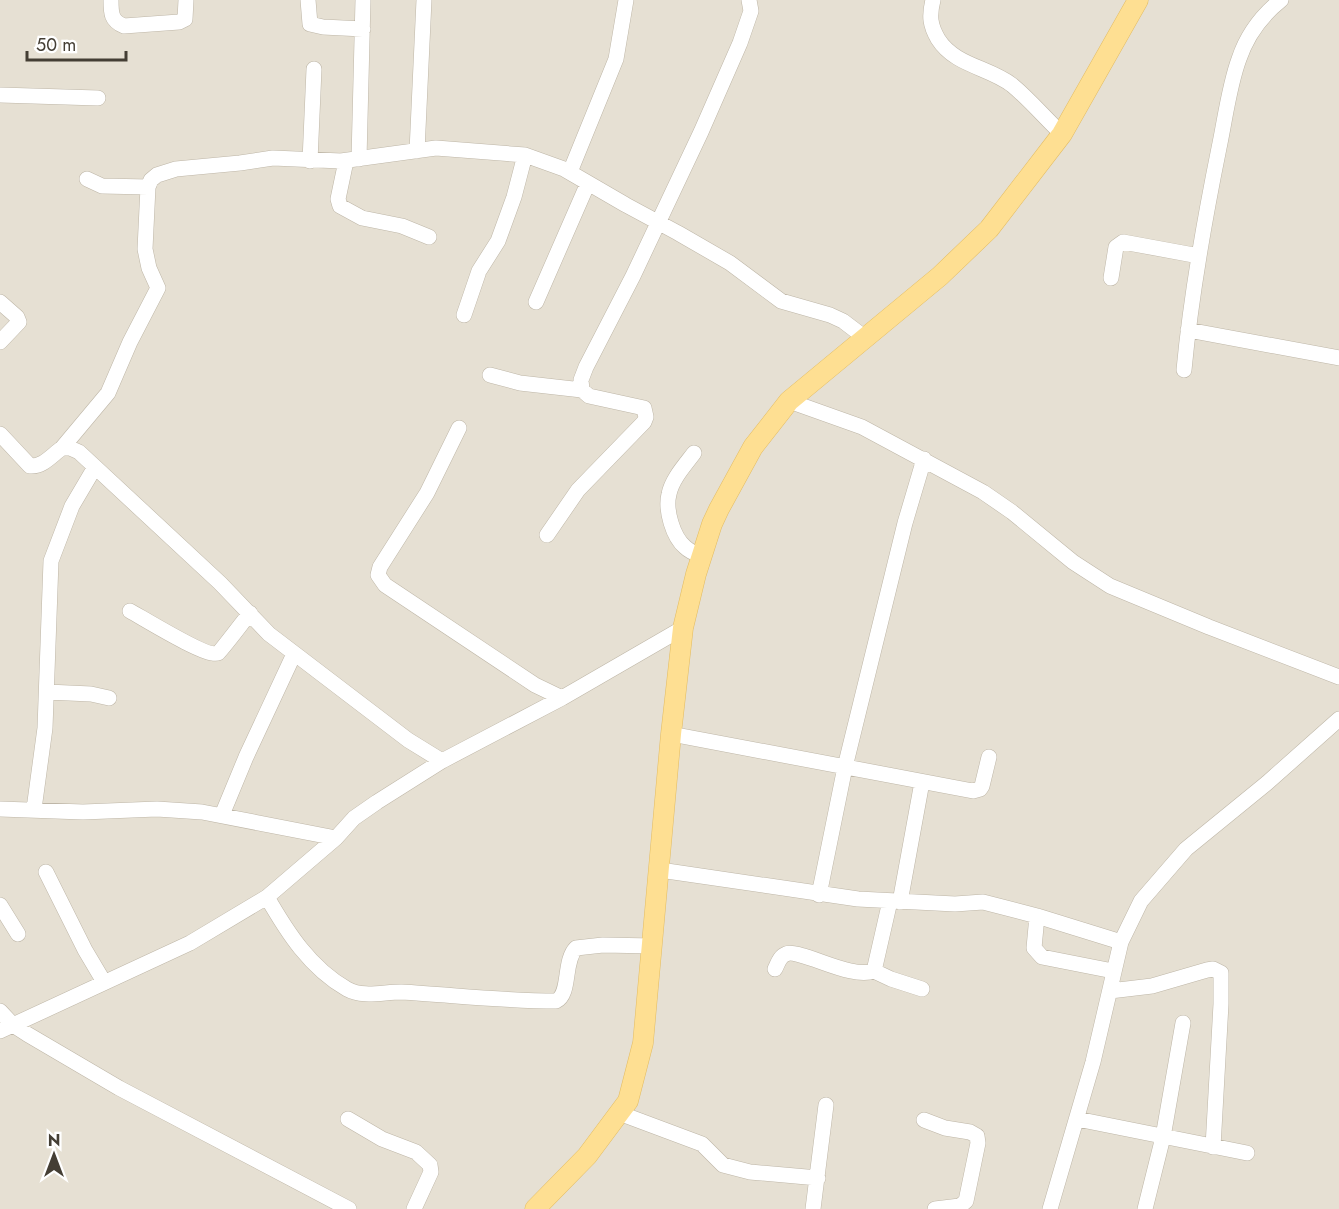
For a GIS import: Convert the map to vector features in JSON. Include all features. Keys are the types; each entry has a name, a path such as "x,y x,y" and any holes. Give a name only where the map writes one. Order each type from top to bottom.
{"main road":[{"path":"535,1209 586,1156 628,1101 643,1043 683,628 702,556 718,509 753,447 789,401 940,276 989,229 1062,134 1138,0"}],"street":[{"path":"111,0 111,17 116,23 124,26 179,22 185,19 186,0"},
{"path":"308,0 310,24 363,29"},
{"path":"363,0 363,29 353,160 338,199 340,206 362,218 402,226 429,237"},
{"path":"417,151 424,0"},
{"path":"570,172 616,59 626,0"},
{"path":"582,390 581,381 586,367 660,223 740,43 751,11 749,0"},
{"path":"933,0 929,16 931,27 949,53 1011,85 1062,134"},
{"path":"1184,370 1198,256 1239,59 1259,21 1281,0"},
{"path":"310,161 314,69"},
{"path":"0,95 98,98"},
{"path":"0,434 30,466 36,466 47,461 62,448 108,393 130,342 158,288 149,268 145,249 148,187 157,175 176,168 240,164 273,158 310,161 353,160 436,148 525,155 570,172 660,223 730,263 781,301 830,315 843,321 864,337"},
{"path":"464,315 479,271 498,241 514,197 525,155"},
{"path":"87,179 102,186 148,187"},
{"path":"536,302 588,183"},
{"path":"1111,278 1116,247 1123,242 1198,256"},
{"path":"0,302 17,317 19,322 0,342"},
{"path":"1188,330 1339,358"},
{"path":"490,375 520,383 582,390 589,396 644,408 646,417 644,422 578,490 547,535"},
{"path":"789,401 862,427 983,492 1012,512 1073,562 1110,586 1339,677"},
{"path":"459,428 427,493 380,567 378,575 382,582 400,596 535,685 562,698"},
{"path":"62,448 70,448 79,452 250,613 269,634 408,740 442,761"},
{"path":"693,453 677,476 669,494 669,510 679,539 685,548 702,556"},
{"path":"819,895 845,767 905,523 924,459"},
{"path":"34,810 45,728 51,561 72,506 95,467"},
{"path":"130,611 192,645 214,654 219,652 250,613"},
{"path":"0,1042 7,1028 190,943 267,897 336,838 354,818 442,761 562,698 683,628"},
{"path":"222,815 294,654"},
{"path":"47,692 91,694 109,698"},
{"path":"1050,1209 1077,1119 1121,942 1141,901 1186,849 1267,783 1339,719"},
{"path":"671,734 922,782 977,790 982,786 989,757"},
{"path":"874,971 895,902 922,782"},
{"path":"0,809 82,812 158,809 222,815 336,838"},
{"path":"660,870 819,895 895,902 955,904 983,902 1121,942"},
{"path":"46,872 84,950 104,982"},
{"path":"267,897 283,925 304,953 346,988 359,993 394,992 556,1001 564,993 569,957 576,948 653,946"},
{"path":"0,905 18,934"},
{"path":"1037,916 1034,948 1042,957 1113,971"},
{"path":"775,969 780,958 792,953 856,972 867,974 874,971 922,989"},
{"path":"1110,991 1152,986 1207,969 1221,973 1213,1147"},
{"path":"0,1011 7,1028 348,1209"},
{"path":"1145,1209 1162,1137 1183,1023"},
{"path":"813,1209 826,1105"},
{"path":"619,1113 702,1144 723,1165 750,1172 818,1178"},
{"path":"348,1119 382,1139 416,1152 430,1165 431,1173 414,1209"},
{"path":"1077,1119 1247,1153"},
{"path":"924,1120 945,1128 970,1132 977,1136 978,1143 966,1201 960,1206 935,1209"}],"shaded area":[{"path":"0,0 1339,0 1339,1209 0,1209"}]}
